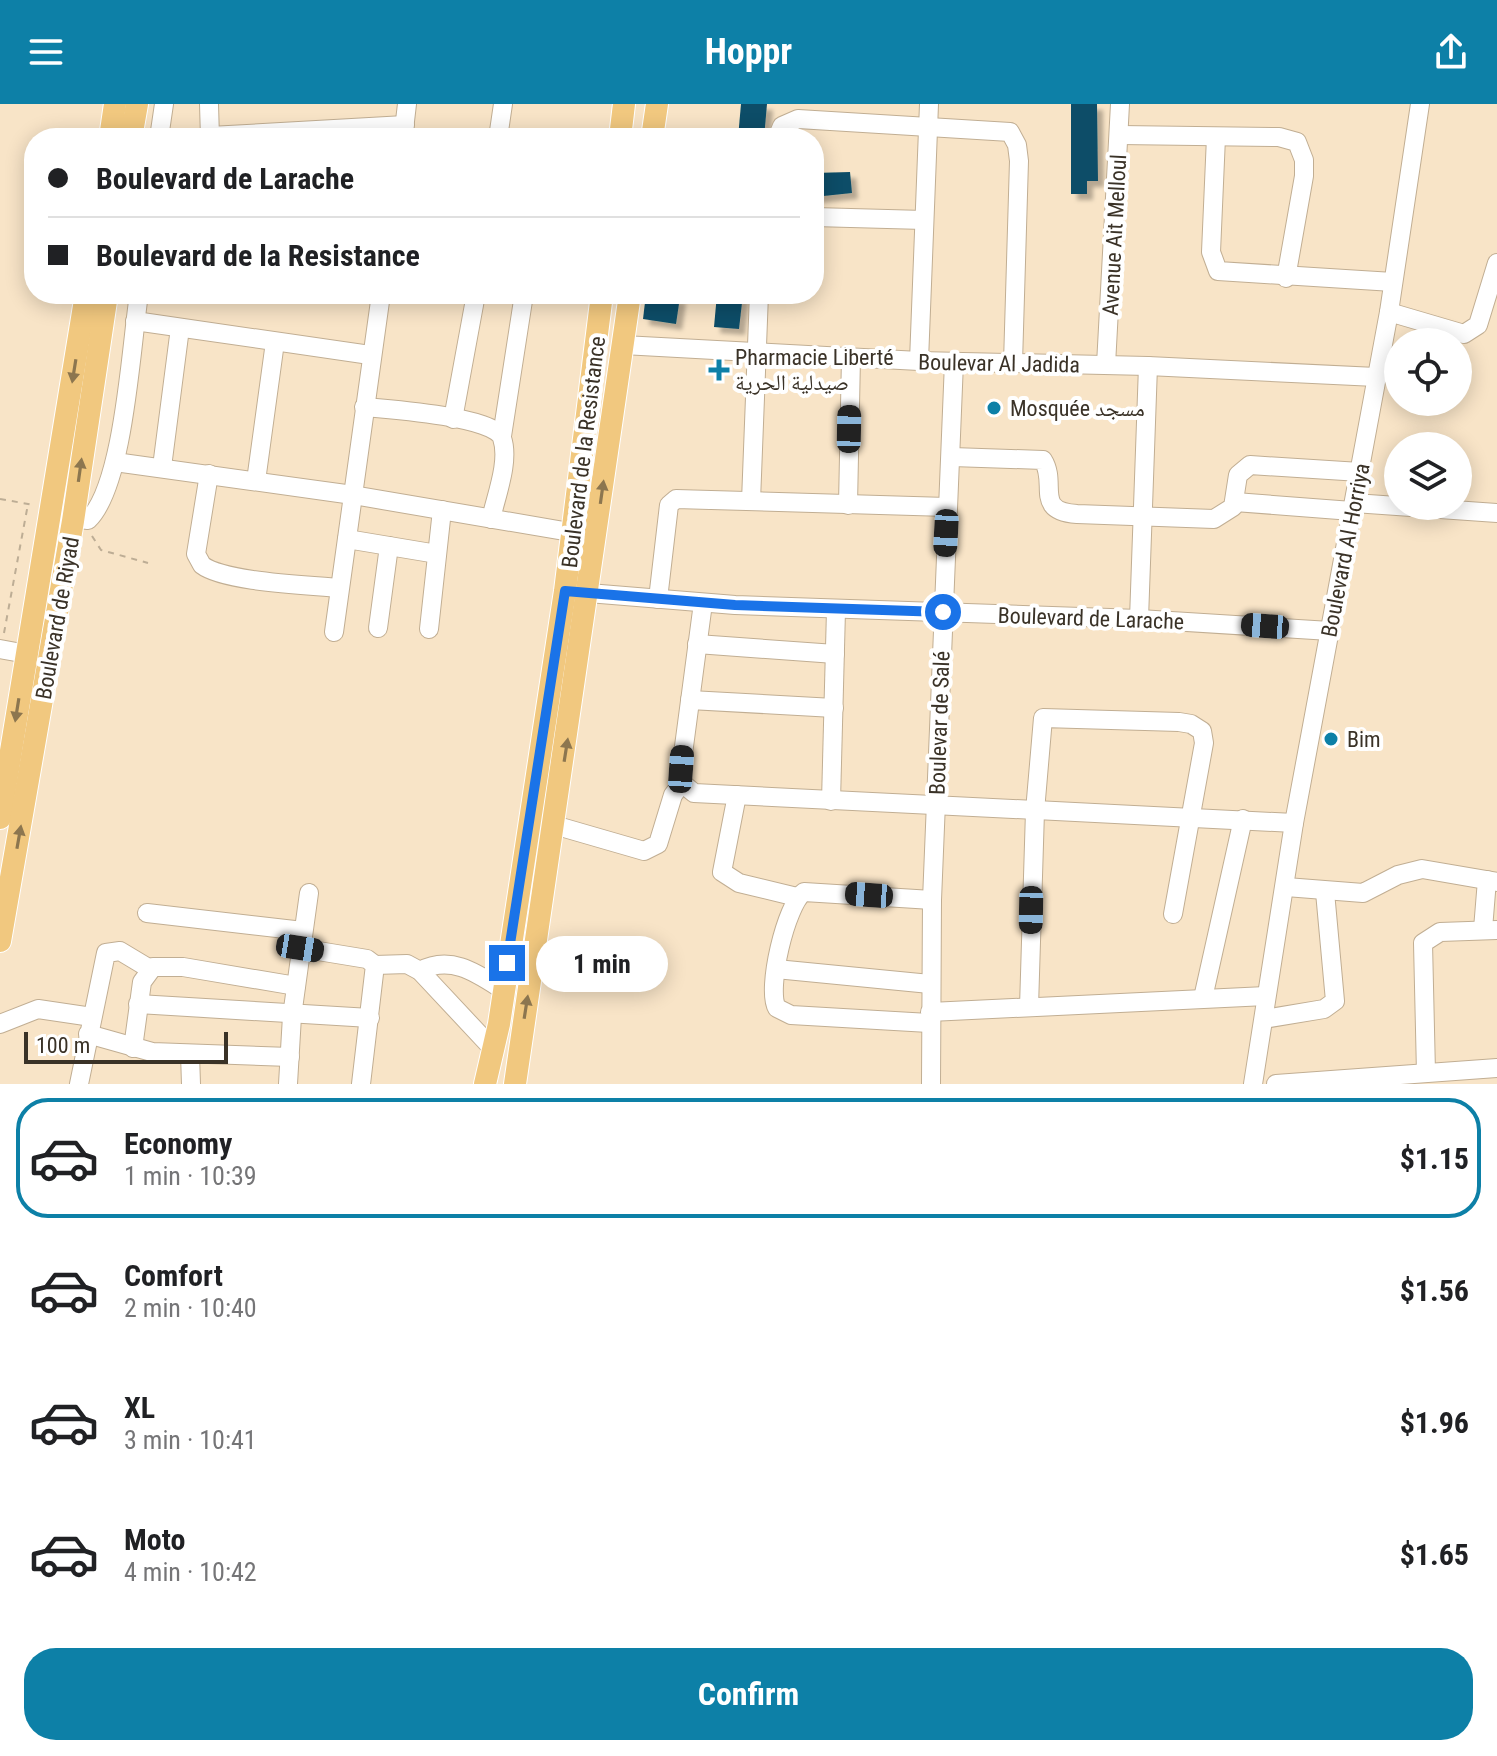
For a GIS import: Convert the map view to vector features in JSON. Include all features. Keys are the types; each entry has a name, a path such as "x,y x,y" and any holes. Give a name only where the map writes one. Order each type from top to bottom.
{"main road":[{"path":"111,128 115,104"},
{"path":"133,128 137,104"},
{"path":"621,128 624,104"},
{"path":"653,128 657,104"},
{"name":"Boulevard de Riyad","path":"0,818 84,304"},
{"name":"Boulevard de Riyad","path":"0,941 81,520 106,304"},
{"name":"Boulevard de la Resistance","path":"515,1084 554,825 576,592 570,532 601,304"},
{"name":"Boulevard de la Resistance","path":"485,1084 629,304"}],"street":[{"path":"160,128 164,104"},
{"path":"209,104 210,128"},
{"path":"404,128 407,104"},
{"path":"499,128 503,104"},
{"path":"919,361 929,104"},
{"name":"Avenue Ait Melloul","path":"1106,365 1120,104"},
{"name":"Boulevard Al Horriya","path":"1253,1084 1294,823 1389,312 1420,104"},
{"path":"781,128 798,119 1000,130 1014,136 1019,161 1019,211 1013,363"},
{"path":"1120,135 1279,137 1297,142 1301,149 1304,176 1286,278"},
{"path":"1216,137 1211,252 1214,267 1224,273 1393,282"},
{"path":"824,217 924,220"},
{"path":"1389,312 1464,334 1472,331 1478,325 1497,263"},
{"path":"50,511 81,520 103,500 115,462 138,304"},
{"path":"334,632 379,304"},
{"path":"453,419 474,304"},
{"path":"491,519 503,462 502,436 511,396 523,304"},
{"path":"751,501 758,304"},
{"path":"135,321 370,355"},
{"path":"162,467 180,328"},
{"path":"256,481 275,342"},
{"name":"Boulevar Al Jadida","path":"623,345 919,361 1148,366 1376,377"},
{"path":"848,505 851,357"},
{"name":"Boulevar de Salé","path":"931,1084 932,900 954,362"},
{"path":"1139,619 1148,366"},
{"path":"364,407 490,425 502,436"},
{"path":"952,457 1039,459 1047,465 1049,497 1062,513 1214,519 1229,512 1235,502 1238,475 1250,465 1360,472"},
{"path":"115,462 353,495 570,532"},
{"path":"209,474 196,554 202,565 256,580 338,588"},
{"path":"658,599 669,505 672,501 947,507"},
{"path":"1235,502 1497,513"},
{"path":"429,629 442,510"},
{"path":"347,539 437,554"},
{"path":"378,628 389,546"},
{"name":"Boulevard de Larache","path":"576,592 836,610 1139,619 1330,631"},
{"path":"554,825 644,851 658,844 673,795 682,783 703,603"},
{"path":"831,801 836,610"},
{"path":"697,644 835,654"},
{"path":"0,649 27,654"},
{"path":"690,700 834,708"},
{"path":"1029,1007 1040,723 1051,716 1179,722 1198,727 1204,743 1173,914"},
{"path":"682,783 694,793 1294,823"},
{"path":"737,795 722,872 739,883 797,897 810,891 932,900"},
{"path":"1203,998 1243,819"},
{"path":"1286,887 1363,893 1398,875 1422,869 1492,881 1490,930 1440,932 1423,943 1426,1073"},
{"path":"1264,1019 1324,1009 1335,1001 1325,892"},
{"path":"288,1084 292,1016 309,893"},
{"path":"797,897 776,969 772,999 785,1014 930,1017 1029,1007 1266,996"},
{"path":"147,913 302,939 367,959 375,965 407,964 420,971 493,1049"},
{"path":"79,1084 106,953 120,951 150,969 183,967 296,986"},
{"path":"361,1084 375,965"},
{"path":"420,971 433,966 461,966 503,990"},
{"path":"133,1048 142,982 150,969"},
{"path":"776,969 930,984"},
{"path":"138,1004 292,1016 370,1018"},
{"path":"0,1024 38,1009 90,1025 133,1048 190,1054 290,1057"},
{"path":"190,1054 191,1084"},
{"path":"1276,1084 1497,1068"}],"path":[{"path":"0,499 50,511"},
{"path":"0,649 28,504"},
{"path":"81,520 101,550 148,563"}],"building":[{"path":"741,104 767,104 765,128 739,128"},
{"path":"1071,104 1097,104 1098,181 1087,181 1087,194 1071,194"},
{"path":"850,172 852,193 824,196 824,173"},
{"path":"645,304 679,304 676,324 643,319"},
{"path":"716,304 742,304 739,329 714,327"}],"place":[{"name":"Pharmacie Liberté صيدلية الحرية","path":"719,370"},
{"name":"Mosquée مسجد","path":"994,408"},
{"name":"Bim","path":"1331,739"}],"route":[{"path":"507,963 565,591 735,605 943,612"}]}
